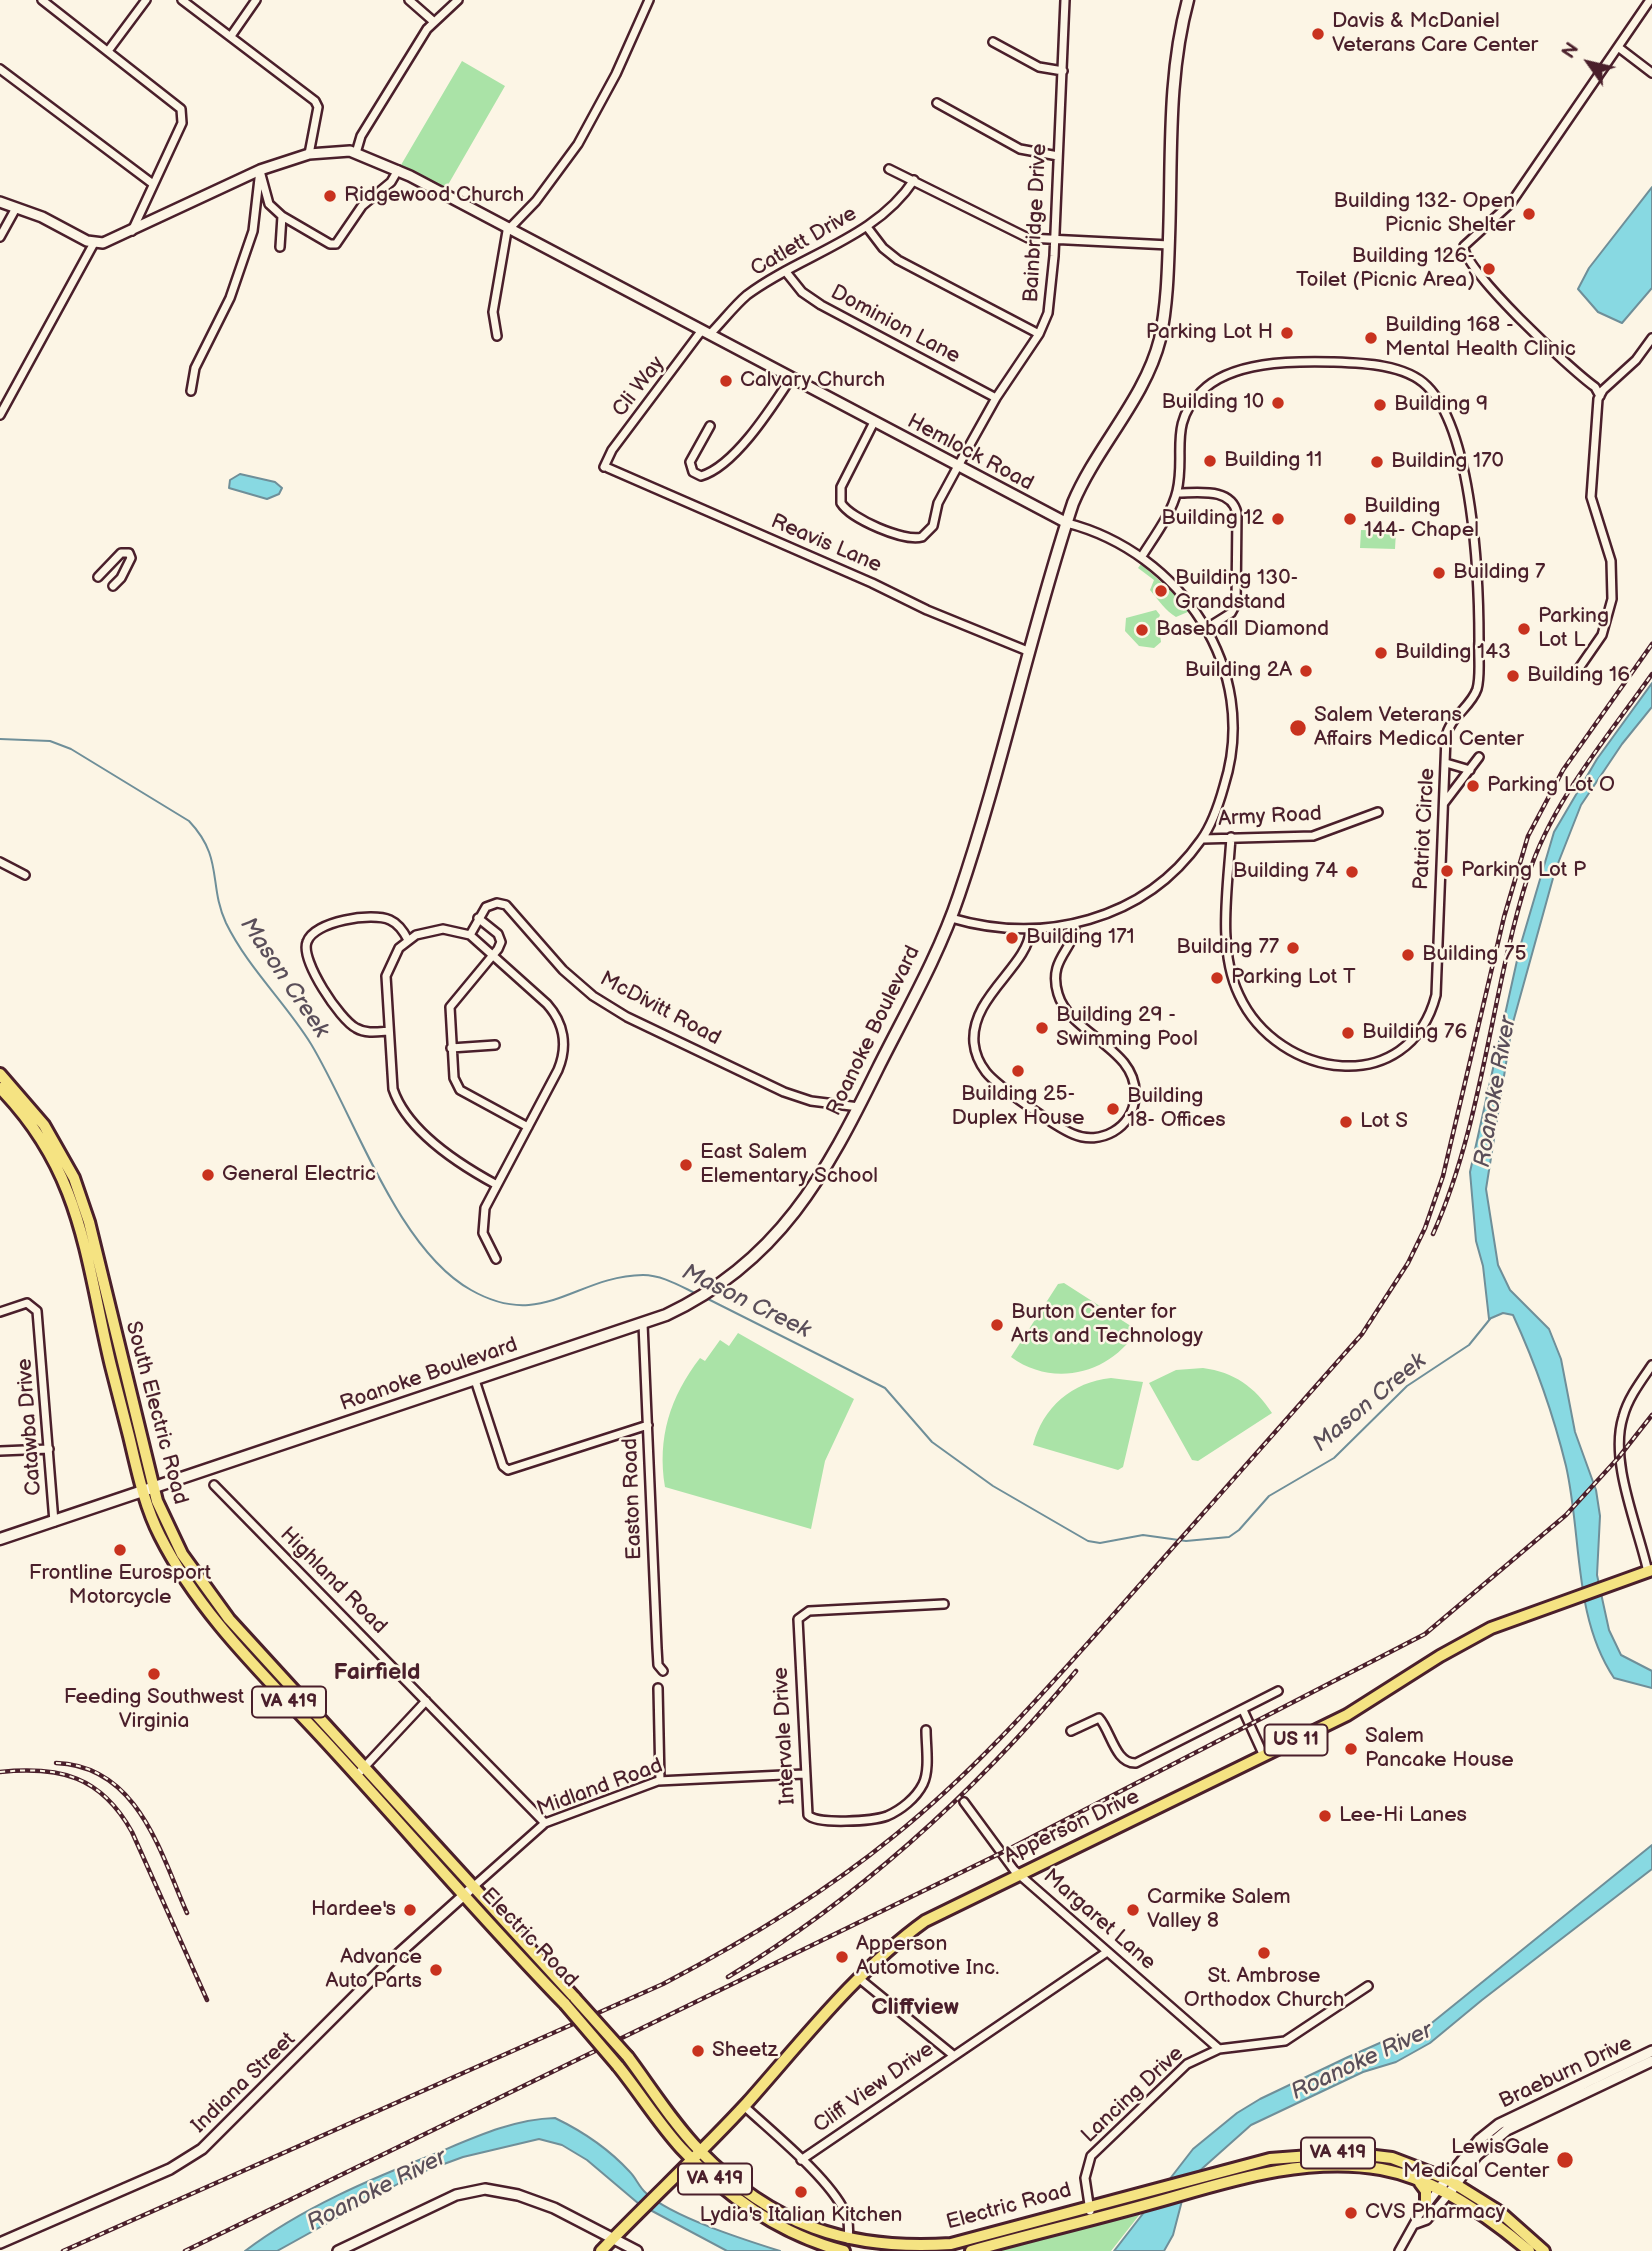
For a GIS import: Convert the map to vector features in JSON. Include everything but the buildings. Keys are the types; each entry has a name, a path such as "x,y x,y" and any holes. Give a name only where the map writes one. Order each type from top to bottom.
{"main road":[{"name":"Roanoke Boulevard","path":"0,1539 643,1324 719,1286 762,1250 803,1204 859,1107 951,918 1067,523 1091,465 1139,388 1154,357 1165,309 1177,56 1188,0"},
{"name":"South Electric Road","path":"0,1073 44,1125 80,1194 147,1489 173,1538 209,1595 473,1887"},
{"name":"South Electric Road","path":"0,1088 42,1141 74,1202 87,1246 111,1367 160,1536 195,1597 219,1628 463,1897"},
{"name":"Apperson Drive","path":"601,2251 744,2106 897,1943 925,1921 1347,1715 1465,1641 1517,1616 1650,1571"},
{"name":"Electric Road","path":"473,1887 570,2001 618,2066 724,2187 772,2223 824,2246 844,2251"},
{"name":"Electric Road","path":"463,1897 628,2057 695,2154 779,2213 848,2239 883,2246 951,2244 1089,2205 1121,2205 1287,2169 1343,2166 1383,2170 1443,2193 1489,2218 1529,2251"},
{"name":"Electric Road","path":"971,2251 1091,2218 1121,2205 1227,2170 1287,2156 1350,2153 1392,2158 1451,2182 1500,2212 1544,2251"},
{"path":"1420,2183 1426,2191 1426,2205"}],"street":[{"path":"42,0 178,104 183,114 182,123 132,232"},
{"path":"108,51 146,0"},
{"path":"183,0 316,101 318,107 309,154"},
{"path":"231,36 256,0"},
{"path":"409,0 433,21"},
{"path":"0,202 94,243 109,242 260,170 309,154 339,150 356,153 360,136 433,21 458,0"},
{"path":"497,336 493,312 503,240 578,144 616,74 649,0"},
{"name":"Bainbridge Drive","path":"874,422 840,492 843,505 855,517 906,538 922,537 933,526 939,503 958,466 996,398 1039,334 1051,304 1065,0"},
{"path":"1575,674 1602,635 1612,599 1611,562 1591,497 1600,396 1595,387 1537,336 1463,254 1464,246 1511,202 1650,0"},
{"path":"993,42 1039,67 1063,71"},
{"path":"1618,47 1652,73"},
{"path":"0,69 153,184"},
{"path":"937,103 1020,149 1058,156"},
{"name":"Hemlock Road","path":"356,153 398,170 1067,523"},
{"path":"889,169 1015,234 1054,241 1168,245"},
{"path":"260,170 268,204 282,216 330,244 336,244 362,206 391,182 398,170"},
{"path":"191,391 195,368 230,298 253,231 260,170"},
{"name":"Catlett Drive","path":"706,332 746,296 867,227 894,207 914,180"},
{"path":"0,237 16,208"},
{"path":"280,247 282,216"},
{"path":"867,227 898,260 1039,334"},
{"path":"0,415 94,243"},
{"name":"Dominion Lane","path":"786,272 802,292 821,306 996,398"},
{"name":"Cli Way","path":"606,468 612,450 706,332"},
{"path":"1600,396 1636,360 1652,338"},
{"name":"Patriot Circle","path":"1142,556 1177,493 1179,438 1184,418 1202,390 1221,378 1277,365 1345,362 1404,372 1427,386 1451,430 1466,481 1478,576 1478,686 1446,733 1438,983 1433,1006 1424,1025 1403,1049 1385,1059 1362,1066 1324,1064 1291,1051 1259,1026 1243,1004 1231,974 1228,950 1231,837"},
{"path":"710,426 690,462 693,472 701,476 717,467 751,433 790,378"},
{"name":"Reavis Lane","path":"606,468 872,583 927,610 1030,652"},
{"path":"1177,493 1225,496 1233,503 1237,513 1236,604 1231,612 1207,628"},
{"path":"951,918 988,927 1030,930 1103,917 1146,893 1202,839 1219,803 1232,755 1230,692 1215,644 1207,628 1178,588 1142,556 1096,530 1067,523"},
{"path":"98,577 121,553 129,553 131,558 121,578 113,586"},
{"path":"1443,804 1479,757"},
{"path":"1446,763 1470,770"},
{"name":"Army Road","path":"1202,839 1321,835 1378,812"},
{"path":"0,863 24,875"},
{"name":"McDivitt Road","path":"478,918 491,904 506,905 563,970 610,1007 783,1092 811,1101 859,1107"},
{"path":"388,1031 365,1032 348,1022 308,963 305,948 311,934 320,926 378,917 395,923 408,940"},
{"path":"470,935 478,918 498,934 501,942 450,1007 454,1078 460,1090 528,1127"},
{"path":"1030,930 1030,937 977,1018 974,1036 977,1055 987,1073 1007,1090 1069,1133 1094,1138 1110,1134 1123,1125 1133,1110 1136,1093 1124,1062 1068,1011 1059,998 1056,984 1057,961 1075,932 1075,924"},
{"path":"496,1259 485,1241 482,1224 485,1208 561,1063 563,1034 552,1009 470,935 443,929 424,932 408,940 393,956 386,976 393,1089 406,1115 458,1162 497,1185"},
{"path":"452,1048 495,1045"},
{"name":"Catawba Drive","path":"0,1312 29,1303 37,1311 54,1522"},
{"name":"Easton Road","path":"643,1324 657,1648 658,1665 663,1671"},
{"path":"1650,1571 1621,1466 1619,1444 1627,1406 1652,1365"},
{"path":"475,1380 503,1466 508,1470 648,1424"},
{"path":"0,1451 49,1449"},
{"name":"Highland Road","path":"214,1485 545,1823"},
{"name":"Intervale Drive","path":"926,1730 926,1778 912,1800 885,1817 814,1820 807,1811 797,1626 801,1615 809,1611 944,1604"},
{"path":"658,1688 660,1781"},
{"path":"1071,1731 1099,1718 1121,1757 1132,1764 1278,1691"},
{"path":"356,1776 426,1701"},
{"path":"1243,1710 1264,1756"},
{"name":"Midland Road","path":"473,1887 545,1823 660,1781 804,1774"},
{"name":"Margaret Lane","path":"964,1802 1010,1866 1219,2049"},
{"name":"Indiana Street","path":"0,2243 170,2169 202,2149 385,1966 473,1887"},
{"name":"Cliff View Drive","path":"801,2160 1107,1952"},
{"path":"861,1980 953,2055"},
{"name":"Lancing Drive","path":"1091,2218 1085,2170 1091,2156 1187,2064 1219,2049 1285,2041 1368,1986"},
{"name":"Braeburn Drive","path":"1572,2094 1652,2051"},
{"name":"Braeburn Drive","path":"1416,2224 1427,2220 1451,2182 1504,2126 1652,2061"},
{"path":"744,2106 801,2160 841,2205 847,2219 848,2239"},
{"path":"338,2251 456,2195 485,2189 518,2195 554,2208 637,2251"},
{"name":"Braeburn Drive","path":"1399,2251 1426,2205 1443,2193"}],"green space":[{"path":"462,61 505,86 445,190 401,165"},
{"path":"1361,530 1396,531 1395,549 1360,548"},
{"name":"Building 130- Grandstand","path":"1141,564 1171,591 1173,589 1190,611 1176,617 1165,608 1150,590 1154,580 1138,568"},
{"name":"Baseball Diamond","path":"1156,610 1160,615 1158,620 1161,642 1154,648 1139,646 1125,631 1126,618"},
{"path":"1064,1283 1137,1330 1126,1345 1112,1357 1080,1372 1062,1374 1027,1367 1011,1357 1058,1284"},
{"path":"738,1333 854,1399 825,1461 811,1529 665,1487 665,1435 668,1419 681,1388 700,1358 705,1361 720,1340 729,1346"},
{"path":"1203,1368 1224,1373 1243,1382 1272,1413 1198,1461 1192,1460 1149,1383 1176,1370"},
{"path":"1111,1378 1143,1382 1123,1467 1118,1470 1033,1445 1044,1419 1061,1399 1084,1385"},
{"path":"1144,2209 1111,2251 987,2251"}],"water":[{"path":"1652,187 1652,288 1622,323 1598,312 1578,289 1589,268"},
{"path":"240,474 275,482 282,488 279,494 267,499 229,488 230,480"},
{"name":"Roanoke River","path":"1652,683 1652,707 1622,744 1581,805 1555,871 1512,1026 1486,1189 1498,1265 1510,1290 1549,1329 1561,1359 1575,1432 1596,1490 1600,1516 1597,1575 1609,1630 1621,1655 1652,1671 1652,1688 1614,1678 1591,1629 1566,1466 1550,1408 1513,1315 1503,1313 1489,1319 1483,1266 1476,1241 1470,1172 1520,947 1554,832 1597,759"},
{"name":"Roanoke River","path":"1652,1845 1652,1869 1430,2043 1396,2062 1363,2072 1251,2125 1196,2174 1184,2193 1173,2235 1164,2251 1114,2251 1193,2149 1237,2113 1260,2099 1348,2057 1382,2042 1407,2039 1423,2030"},
{"name":"Roanoke River","path":"555,2118 604,2148 622,2163 644,2191 673,2211 780,2251 727,2251 639,2204 587,2160 562,2145 539,2139 463,2157 414,2175 277,2251 245,2251 313,2208 387,2173 495,2130"}],"waterway":[{"name":"Mason Creek","path":"0,739 50,741 71,749 189,821 200,834 211,859 226,923 256,970 311,1044 399,1213 445,1271 471,1290 496,1301 519,1305 539,1304 619,1278 643,1275 664,1279 697,1294"},
{"name":"Mason Creek","path":"706,1298 885,1388 932,1442 993,1486 1088,1541 1100,1543 1143,1535 1186,1541 1229,1537 1239,1530 1269,1496 1334,1458 1407,1386 1469,1345 1490,1319"}],"railway":[{"path":"63,2251 694,1968 783,1916 867,1857 924,1811 1008,1730 1362,1334 1408,1263 1425,1228 1443,1176 1504,917 1528,836 1563,770 1652,644"},
{"path":"1433,1234 1464,1148 1515,920 1538,848 1582,771 1652,674"},
{"path":"185,2251 1001,1853 1425,1634 1566,1515 1619,1457 1652,1415"},
{"path":"728,1977 825,1911 915,1838 998,1758 1076,1671"},
{"path":"56,1763 84,1768 107,1779 126,1796 142,1816 155,1840 187,1913"},
{"path":"0,1772 42,1771 60,1774 77,1779 107,1798 132,1832 207,2000"}],"place":[{"name":"Davis & McDaniel Veterans Care Center","path":"1318,34"},
{"name":"Ridgewood Church","path":"330,196"},
{"name":"Building 132- Open Picnic Shelter","path":"1529,214"},
{"name":"Building 126- Toilet (Picnic Area)","path":"1489,269"},
{"name":"Parking Lot H","path":"1287,333"},
{"name":"Building 168 - Mental Health Clinic","path":"1371,338"},
{"name":"Calvary Church","path":"726,381"},
{"name":"Building 10","path":"1278,403"},
{"name":"Building 9","path":"1380,405"},
{"name":"Building 11","path":"1210,461"},
{"name":"Building 170","path":"1377,462"},
{"name":"Building 12","path":"1278,519"},
{"name":"Building 144- Chapel","path":"1350,519"},
{"name":"Building 7","path":"1439,573"},
{"name":"Building 130- Grandstand","path":"1161,591"},
{"name":"Parking Lot L","path":"1524,629"},
{"name":"Baseball Diamond","path":"1142,630"},
{"name":"Building 143","path":"1381,653"},
{"name":"Building 2A","path":"1306,671"},
{"name":"Building 16","path":"1513,676"},
{"name":"Salem Veterans Affairs Medical Center","path":"1298,728"},
{"name":"Parking Lot O","path":"1473,786"},
{"name":"Parking Lot P","path":"1447,871"},
{"name":"Building 74","path":"1352,872"},
{"name":"Building 171","path":"1012,938"},
{"name":"Building 77","path":"1293,948"},
{"name":"Building 75","path":"1408,955"},
{"name":"Parking Lot T","path":"1217,978"},
{"name":"Building 29 - Swimming Pool","path":"1042,1028"},
{"name":"Building 76","path":"1348,1033"},
{"name":"Building 25- Duplex House","path":"1018,1071"},
{"name":"Building 18- Offices","path":"1113,1109"},
{"name":"Lot S","path":"1346,1122"},
{"name":"East Salem Elementary School","path":"686,1165"},
{"name":"General Electric","path":"208,1175"},
{"name":"Burton Center for Arts and Technology","path":"997,1325"},
{"name":"Frontline Eurosport Motorcycle","path":"120,1550"},
{"name":"Feeding Southwest Virginia","path":"154,1674"},
{"name":"Salem Pancake House","path":"1351,1749"},
{"name":"Lee-Hi Lanes","path":"1325,1816"},
{"name":"Hardee's","path":"410,1910"},
{"name":"Carmike Salem Valley 8","path":"1133,1910"},
{"name":"St. Ambrose Orthodox Church","path":"1264,1953"},
{"name":"Apperson Automotive Inc.","path":"842,1957"},
{"name":"Advance Auto Parts","path":"436,1970"},
{"name":"Sheetz","path":"698,2051"},
{"name":"LewisGale Medical Center","path":"1565,2160"},
{"name":"Lydia's Italian Kitchen","path":"801,2192"},
{"name":"CVS Pharmacy","path":"1351,2213"}],"district":[{"name":"Fairfield","path":"377,1673"},
{"name":"Cliffview","path":"915,2008"}]}
